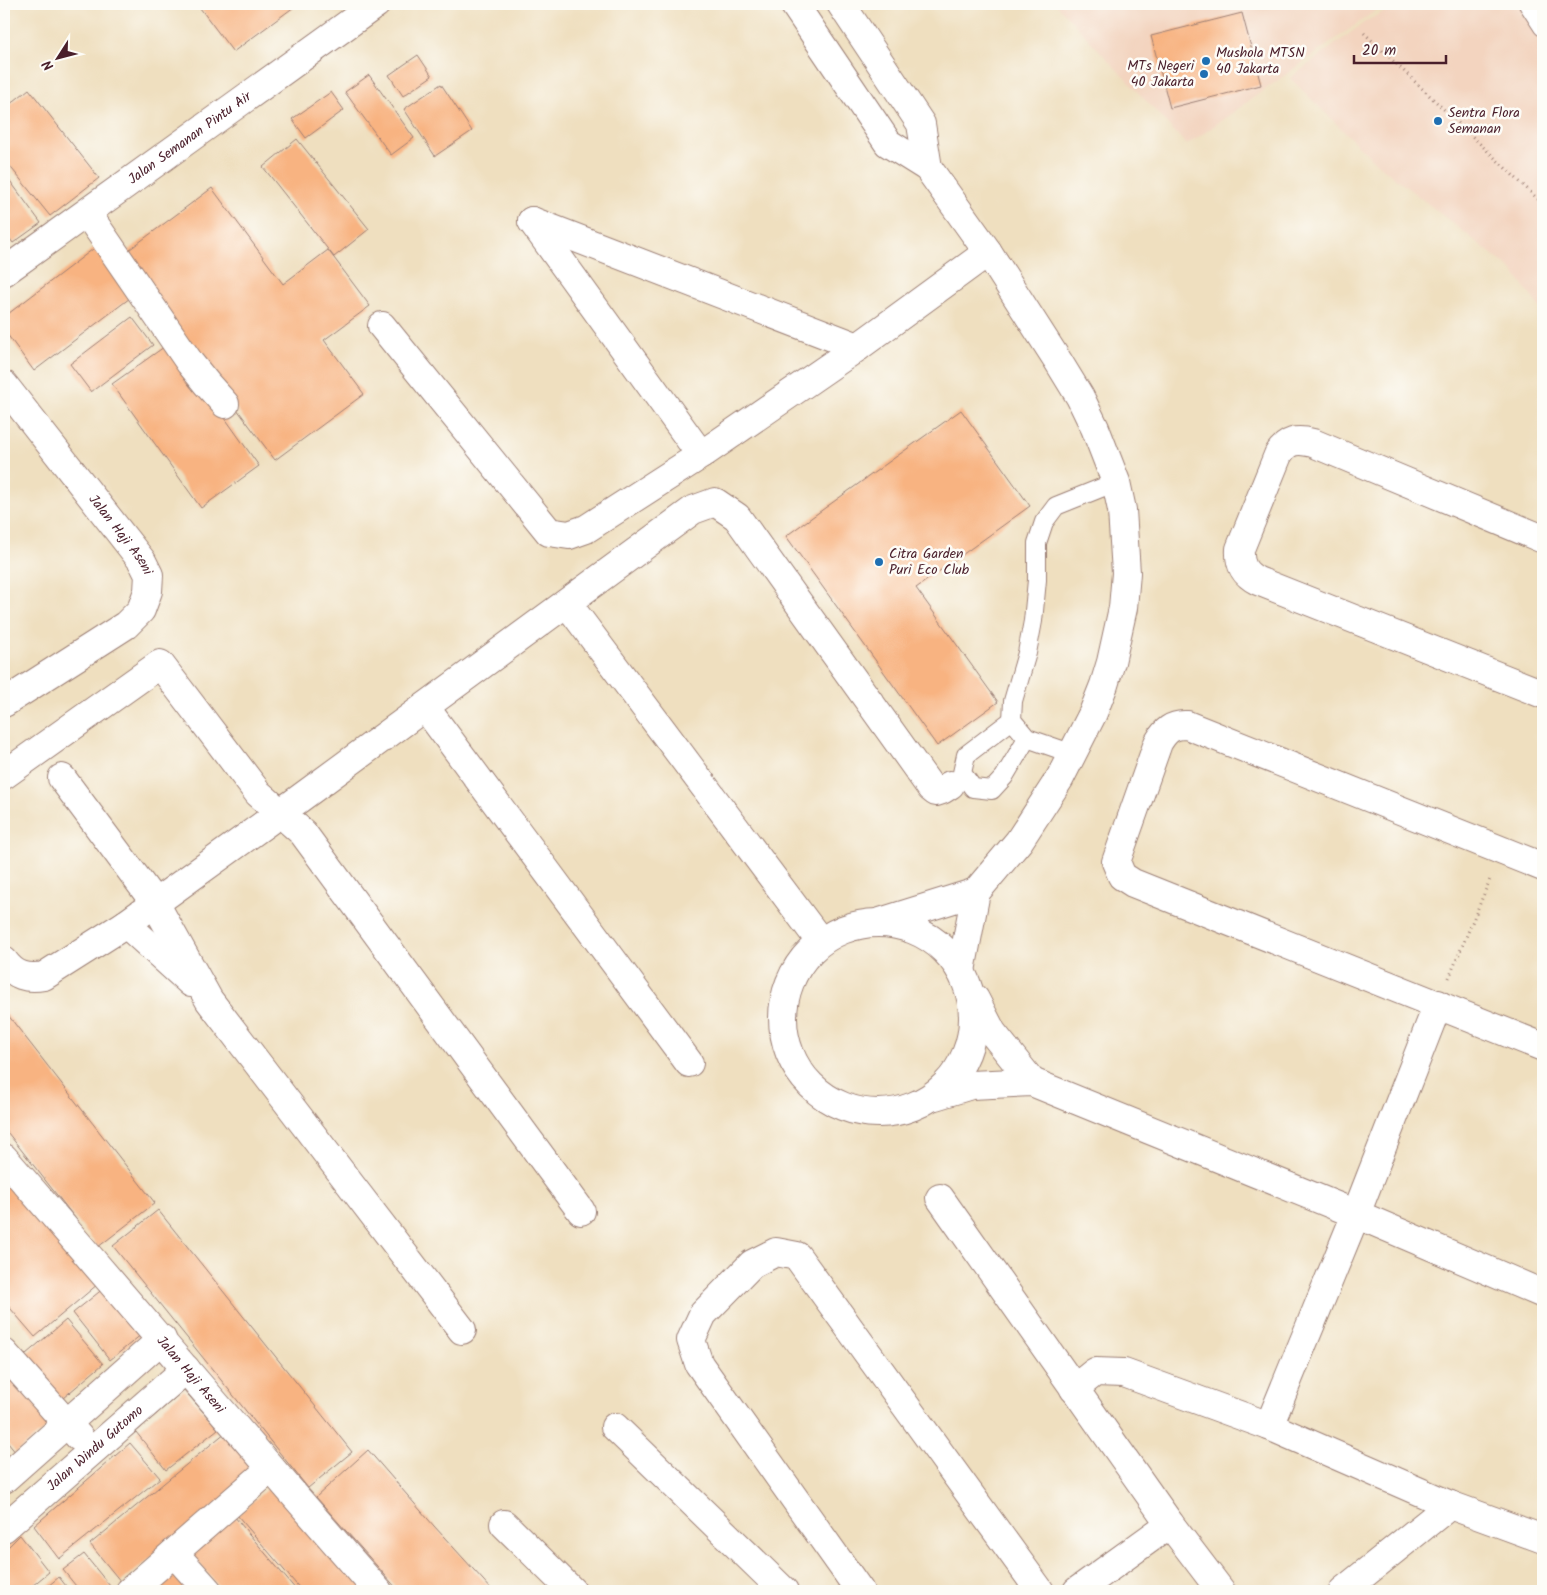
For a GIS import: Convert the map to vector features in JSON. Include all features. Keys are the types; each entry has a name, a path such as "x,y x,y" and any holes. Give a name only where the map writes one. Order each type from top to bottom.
{"street":[{"name":"Jalan Semanan Pintu Air","path":"4,272 376,4"},
{"path":"794,4 888,143 928,168 988,252 1080,397 1095,428 1116,482 1122,510 1126,573 1123,608 1117,637 1104,685 1093,713 1060,778 1019,841 976,892 878,922 858,925 839,931 820,942 807,954 796,970 787,988 783,1008 783,1028 795,1066 807,1083 822,1096 840,1106 859,1112 878,1114 898,1112 917,1106 935,1096 950,1083 967,1055 973,1029 973,1009 965,980 976,892"},
{"path":"841,4 921,124 928,168"},
{"path":"86,213 190,363 225,404"},
{"path":"701,456 532,221 858,347"},
{"path":"382,326 549,532 569,535 586,529 701,456 858,347 988,252"},
{"name":"Jalan Haji Aseni","path":"4,385 142,561 149,575 148,591 141,610 126,625 4,703"},
{"path":"1543,539 1313,443 1298,440 1286,444 1278,455 1240,549 1239,561 1245,572 1258,582 1543,694"},
{"path":"4,962 10,970 30,979 44,976 126,924 693,510 715,502 737,517 931,788 936,792 950,785"},
{"path":"567,603 820,942"},
{"path":"4,775 160,664 258,794 303,833 581,1211"},
{"path":"425,707 689,1063"},
{"path":"1543,867 1187,725 1167,730 1158,743 1117,856 1116,867 1122,876 1133,883 1543,1047"},
{"path":"62,778 154,903 208,1000 462,1330"},
{"path":"878,922 898,925 917,931 935,942 949,955 965,980 992,1032 1032,1082"},
{"path":"126,924 208,1000"},
{"path":"1269,1426 1356,1214 1438,1004"},
{"path":"935,1096 971,1085 1032,1082 1356,1214 1543,1294"},
{"name":"Jalan Haji Aseni","path":"4,1158 162,1339 270,1469 378,1591"},
{"path":"940,1198 1170,1524 1221,1591"},
{"path":"860,1591 699,1364 691,1340 703,1314 752,1264 776,1252 797,1256 1040,1591"},
{"path":"4,1479 162,1339"},
{"path":"4,1353 92,1452"},
{"name":"Jalan Windu Gutomo","path":"4,1528 186,1369"},
{"path":"1074,1389 1095,1372 1124,1373 1269,1426 1450,1505 1543,1538"},
{"path":"615,1427 784,1591"},
{"path":"130,1591 270,1469"},
{"path":"1343,1591 1450,1505"},
{"path":"504,1524 572,1591"},
{"path":"1077,1591 1170,1524"},
{"path":"174,1553 208,1591"}],"lane":[{"path":"1528,4 1543,28"},
{"path":"1073,754 1027,738 1012,720 1013,701 1033,621 1037,580 1037,543 1044,522 1056,506 1116,482"},
{"path":"1012,720 966,755 962,773 974,788 992,790 1004,777 1027,738"}],"path":[{"path":"1364,33 1543,204"},
{"path":"1438,1004 1502,850"}],"shaded area":[{"name":"MTs Negeri 40 Jakarta","path":"1056,4 1385,4 1187,145"},
{"name":"Sentra Flora Semanan","path":"1398,4 1543,4 1543,312 1512,270 1376,163 1290,78 1365,22"}],"building":[{"path":"197,4 298,4 233,52"},
{"name":"Mushola MTSN 40 Jakarta","path":"1242,13 1261,85 1170,108 1151,36"},
{"path":"418,55 432,76 403,96 389,75"},
{"path":"369,75 414,138 391,155 345,92"},
{"path":"441,84 472,131 435,156 404,109"},
{"path":"29,89 99,178 50,216 4,159 4,109"},
{"path":"331,92 344,110 306,138 292,119"},
{"path":"297,139 369,229 334,257 263,167"},
{"path":"5,174 41,223 13,243 4,231"},
{"path":"212,188 283,284 328,250 370,306 324,340 364,394 275,460 122,255"},
{"path":"97,246 134,295 34,371 4,330 4,317"},
{"path":"132,317 153,345 91,392 70,364"},
{"path":"171,342 259,466 201,508 112,384"},
{"name":"Citra Garden Puri Eco Club","path":"961,410 1030,506 916,588 998,702 937,746 786,536"},
{"path":"4,1010 155,1203 98,1247 4,1128"},
{"path":"11,1182 98,1284 35,1337 4,1301 4,1188"},
{"path":"158,1210 352,1452 308,1488 113,1246"},
{"path":"104,1288 142,1334 110,1360 73,1313"},
{"path":"66,1320 103,1364 56,1404 19,1360"},
{"path":"9,1372 51,1424 16,1453 4,1438 4,1377"},
{"path":"184,1390 218,1429 166,1470 136,1432"},
{"path":"226,1432 257,1471 121,1582 90,1544"},
{"path":"130,1443 160,1478 59,1559 34,1526"},
{"path":"368,1450 493,1591 399,1591 316,1497"},
{"path":"274,1483 367,1591 302,1591 237,1515"},
{"path":"234,1516 297,1591 223,1591 190,1553"},
{"path":"20,1535 49,1572 26,1591 4,1591 4,1551"},
{"path":"84,1554 114,1591 80,1591 63,1570"},
{"path":"172,1569 191,1591 147,1591"},
{"path":"59,1577 70,1591 42,1591"}],"place":[{"name":"Mushola MTSN 40 Jakarta","path":"1206,61"},
{"name":"MTs Negeri 40 Jakarta","path":"1204,74"},
{"name":"Sentra Flora Semanan","path":"1438,121"},
{"name":"Citra Garden Puri Eco Club","path":"879,562"}]}
